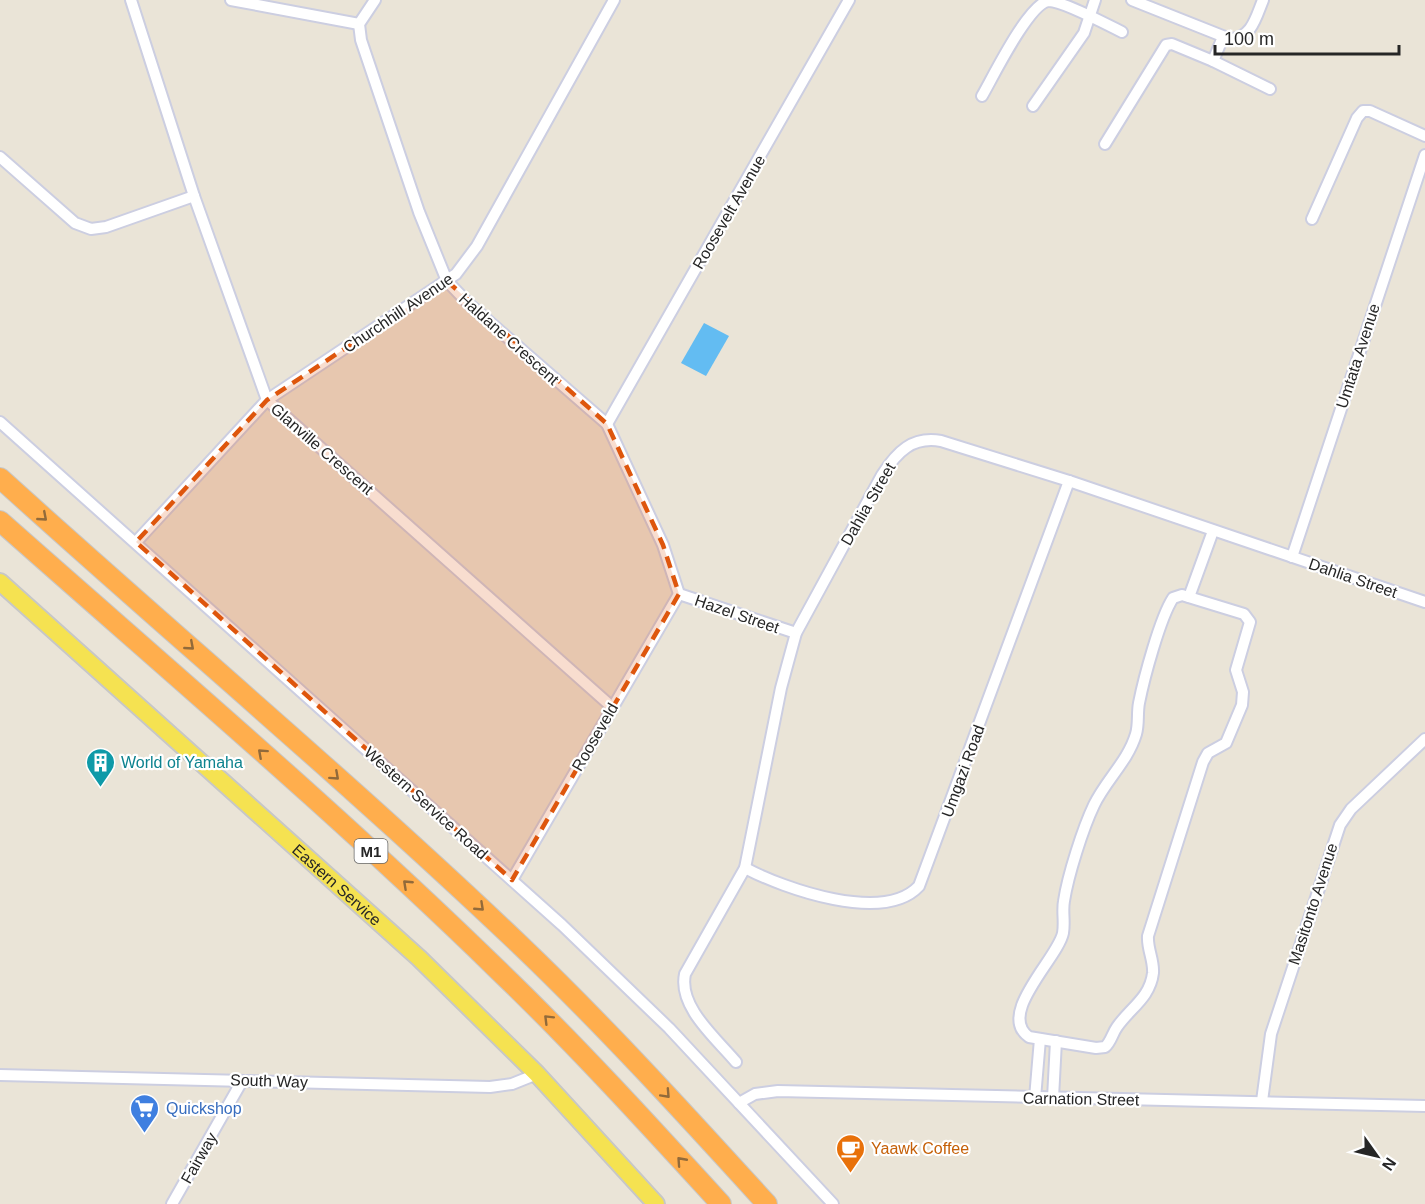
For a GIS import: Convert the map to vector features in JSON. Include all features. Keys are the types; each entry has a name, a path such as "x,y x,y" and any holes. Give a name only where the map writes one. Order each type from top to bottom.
{"highway":[{"name":"M1","path":"0,478 345,784 518,944 626,1052 767,1204"},
{"name":"M1","path":"0,521 448,922 602,1074 721,1204"}],"main road":[{"name":"Eastern Service","path":"0,582 411,950 537,1074 656,1204"}],"street":[{"name":"Glanville Crescent","path":"131,0 194,196 267,400 612,707"},
{"path":"231,0 359,24 375,0"},
{"name":"Churchhill Avenue","path":"136,542 267,400 447,281 463,266 477,246 614,0"},
{"name":"Roosevelt Avenue","path":"607,424 849,0"},
{"path":"1033,106 1084,33 1095,0"},
{"path":"1132,0 1223,37 1240,38 1251,29 1263,0"},
{"path":"982,96 1036,8 1049,1 1056,2 1122,32"},
{"name":"Haldane Crescent","path":"359,24 366,59 403,168 447,281 469,304 607,424 663,545 679,594"},
{"path":"1213,61 1223,37"},
{"path":"1105,144 1166,45 1172,44 1213,61 1270,89"},
{"path":"1312,219 1357,118 1363,111 1370,111 1425,136"},
{"name":"Umtata Avenue","path":"1292,557 1425,156"},
{"path":"0,157 75,223 91,229 106,227 194,196"},
{"name":"Western Service Road","path":"0,422 512,880 669,1028 833,1204"},
{"name":"Dahlia Street","path":"736,1062 689,1003 684,980 685,974 745,868 781,688 796,633 882,475 898,453 908,445 920,440 941,441 1069,481 1425,602"},
{"name":"Umgazi Road","path":"745,868 794,890 842,899 894,902 912,894 920,886 1069,481"},
{"path":"1189,597 1213,531"},
{"name":"Rooseveld","path":"512,880 679,594"},
{"name":"Hazel Street","path":"679,594 796,633"},
{"path":"1175,597 1189,597 1249,618 1236,670 1243,692 1242,705 1226,742 1208,753 1201,766 1148,936 1153,972 1145,997 1118,1025 1105,1047 1096,1048 1027,1036 1021,1028 1025,996 1033,981 1054,956 1061,940 1066,888 1095,803 1123,762 1137,734 1140,697 1168,607 1175,597"},
{"name":"Masitonto Avenue","path":"1262,1101 1271,1034 1340,825 1351,809 1425,739"},
{"path":"1035,1098 1040,1040"},
{"path":"1053,1098 1056,1041"},
{"name":"South Way","path":"0,1075 490,1087 512,1084 537,1074"},
{"name":"Fairway","path":"172,1204 242,1081"},
{"name":"Carnation Street","path":"739,1103 755,1094 778,1091 1425,1106"}],"highlighted area":[{"path":"447,281 607,424 663,545 679,594 512,880 136,542 267,400"}],"water":[{"path":"704,323 729,336 706,376 681,363"}],"place":[{"name":"World of Yamaha","path":"100,788"},
{"name":"Quickshop","path":"145,1134"},
{"name":"Yaawk Coffee","path":"850,1174"}]}
